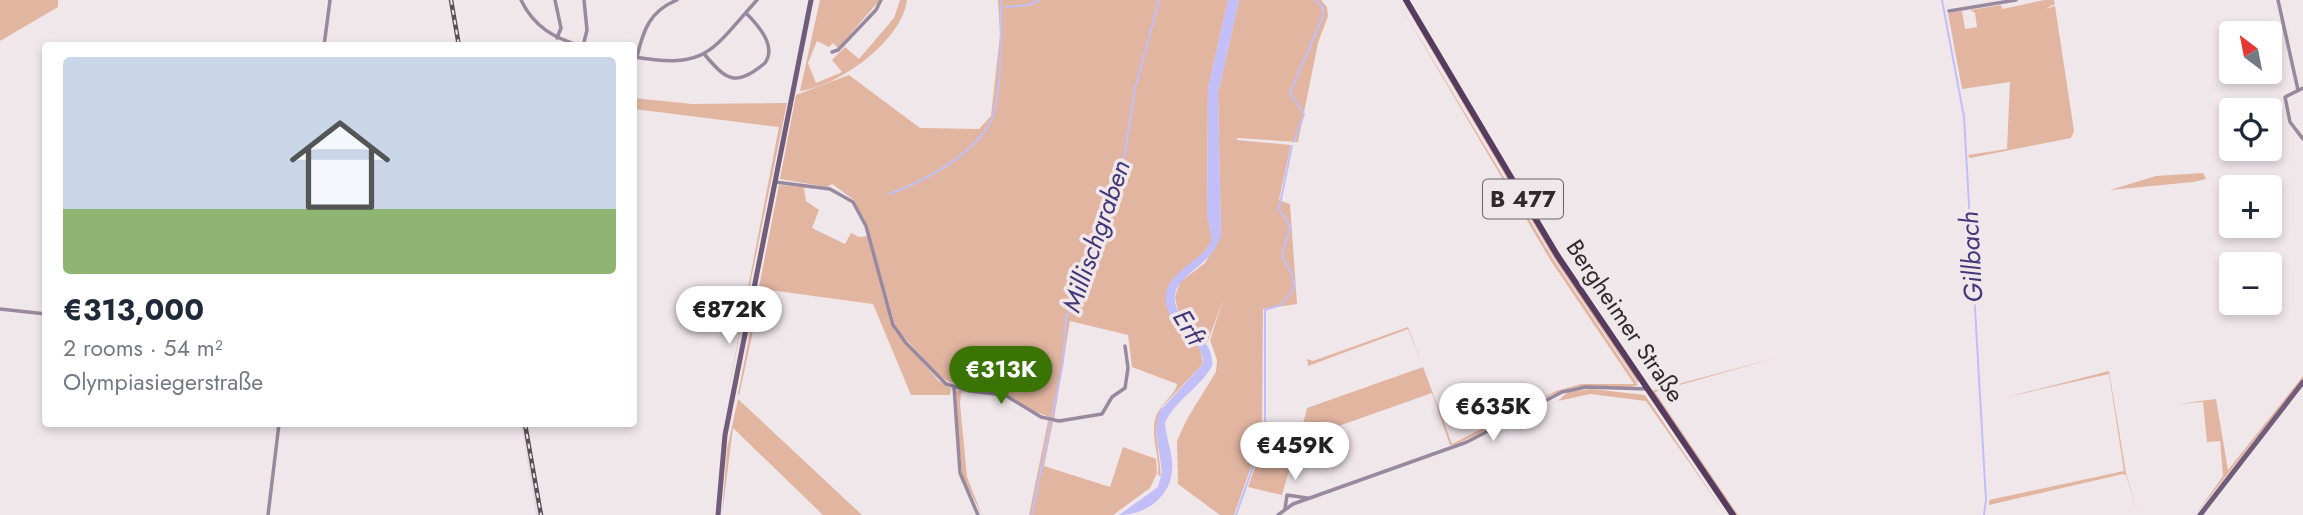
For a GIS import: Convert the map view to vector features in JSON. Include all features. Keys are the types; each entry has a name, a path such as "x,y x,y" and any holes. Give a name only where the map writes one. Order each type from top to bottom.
{"main road":[{"path":"718,515 725,435 813,0"},
{"name":"Bergheimer Straße","path":"1406,0 1557,255 1733,515"},
{"path":"2200,515 2303,382"}],"street":[{"path":"325,42 330,0"},
{"path":"521,0 537,24 557,38 570,42"},
{"path":"555,0 561,29 557,38"},
{"path":"583,42 587,30 584,0"},
{"path":"637,52 650,19 658,9 677,0"},
{"path":"637,57 675,62 704,54 757,0"},
{"path":"832,52 848,40 878,7 881,0"},
{"path":"1949,11 2016,0"},
{"path":"2278,0 2300,89 2285,97 2290,122 2303,139"},
{"path":"704,54 722,75 733,79 746,76 765,64 769,49 760,27 746,13"},
{"path":"775,182 836,190 853,202 866,226 893,325 939,379 954,387 1005,395 1052,420 1085,419 1106,412 1112,397 1125,388 1128,368 1125,346"},
{"path":"0,309 42,314"},
{"path":"954,387 960,473 978,515"},
{"path":"1278,515 1285,509 1309,499 1467,442 1568,390 1594,387 1648,389"},
{"path":"268,515 279,427"},
{"path":"1285,509 1284,501 1288,494 1309,499"}],"shaded area":[{"path":"0,0 58,0 58,7 0,41"},
{"path":"820,0 880,0 838,48 833,43 829,47 817,41 808,63 816,83 842,72 832,60 845,47 859,59 894,18 900,0 907,0 903,15 894,31 866,59 832,80 800,91"},
{"path":"998,0 1228,0 1208,88 1207,214 1212,239 1202,254 1175,279 1166,296 1200,349 1203,364 1162,407 1156,430 1161,476 1158,475 1155,420 1160,409 1174,392 1177,384 1132,367 1128,335 1070,321 1054,419 1034,411 1005,393 961,387 940,377 896,328 867,225 854,200 832,184 827,187 780,179 796,95 849,75 920,128 979,129 991,116 1000,35"},
{"path":"1239,0 1321,0 1327,7 1328,16 1318,43 1298,142 1237,138 1291,145 1279,200 1290,204 1297,304 1263,309 1262,436 1234,515 1220,515 1178,484 1177,441 1187,419 1216,372 1217,360 1210,340 1223,301 1207,343 1178,311 1175,297 1180,282 1205,263 1221,236 1218,93"},
{"path":"1397,0 1553,259 1638,385 1567,389 1453,445 1450,445 1432,393 1299,440 1307,408 1423,367 1408,329 1308,366 1307,359 1313,361 1408,327 1452,444 1556,391 1581,384 1634,384 1551,261"},
{"path":"1402,0 1638,379 1638,383 1555,260"},
{"path":"2054,0 2055,4 2045,9 2055,6 2074,131 2071,138 1970,158 1968,155 2007,149 2010,82 1962,89 1948,13 1962,11 1965,29 1977,27 1975,13 1970,10 2001,5 2002,9"},
{"path":"637,98 692,104 787,103 727,397 779,127 637,109"},
{"path":"2203,173 2206,179 2193,182 2110,190 2156,176"},
{"path":"779,185 824,189 804,188 806,201 819,210 812,228 845,244 851,233 859,237 868,236 894,330 938,380 951,389 950,395 911,395 873,304 762,289 739,396"},
{"path":"1779,357 1655,392 1736,515 1652,391"},
{"path":"2109,371 2126,473 2138,515 2126,475 2123,474 1989,505 1989,500 2124,471 2109,374 2007,397"},
{"path":"2303,376 2195,515 2223,476 2220,441 2207,442 2203,402 2178,404 2216,399 2228,470"},
{"path":"1592,389 1645,395 1726,515 1646,401 1590,394 1558,401 1568,392"},
{"path":"955,392 965,392 961,393 960,404 967,477 982,515 962,476"},
{"path":"738,399 862,515 823,515 733,428 722,515 727,449"},
{"path":"1048,421 1053,422 1044,466 1110,487 1123,447 1156,459 1157,473 1150,488 1113,515 1029,515"},
{"path":"521,427 527,427 542,515 536,515"},
{"path":"1263,445 1294,453 1282,495 1248,487"}],"water":[{"name":"Erft","path":"1228,0 1239,0 1218,93 1221,236 1210,255 1177,287 1175,295 1180,314 1207,346 1212,366 1175,407 1165,423 1172,473 1164,493 1149,507 1119,515 1158,487 1162,472 1156,430 1159,412 1203,364 1198,347 1169,313 1166,293 1170,283 1207,248 1212,239 1207,214 1208,88"}],"waterway":[{"path":"889,194 932,174 961,155 974,144 992,119 999,78 1001,0"},
{"path":"1006,7 1029,5 1039,0"},
{"name":"Millischgraben","path":"1032,515 1063,362 1066,318 1125,154 1134,93 1159,0"},
{"path":"1294,142 1304,114 1290,93 1323,16 1323,8 1315,0"},
{"name":"Gillbach","path":"1942,0 1964,117 1986,500 1984,515"},
{"path":"1236,515 1265,433 1265,310 1281,305 1294,288 1292,274 1282,256 1290,226 1279,209 1292,146"}],"railway":[{"path":"451,0 458,42"},
{"path":"526,427 541,515"}]}
